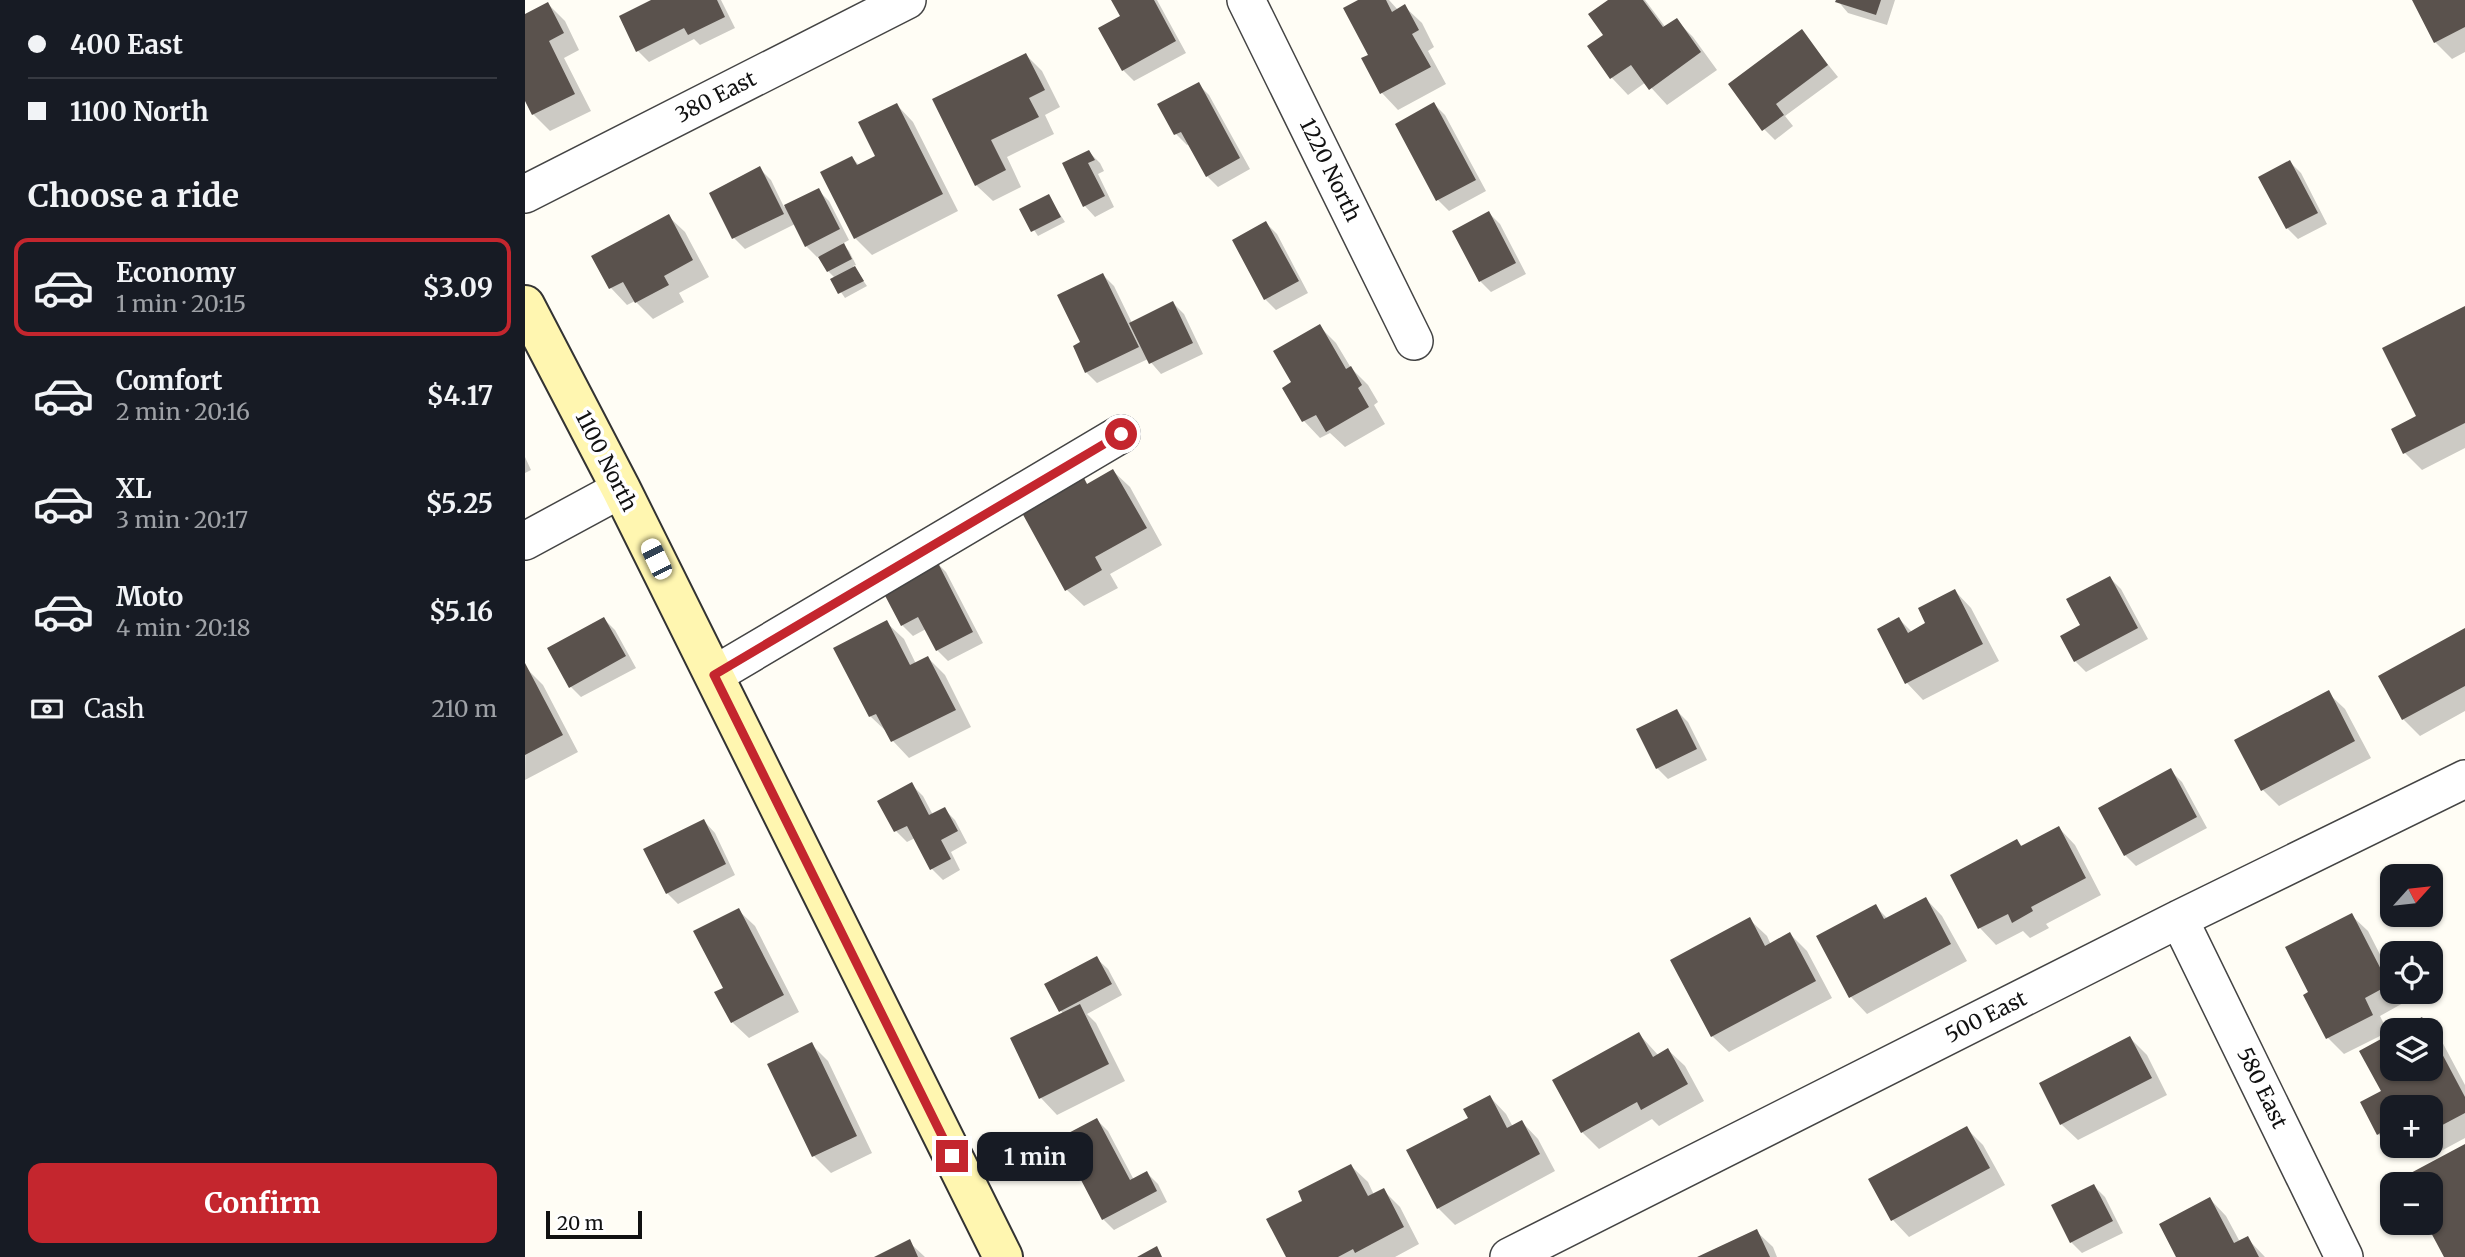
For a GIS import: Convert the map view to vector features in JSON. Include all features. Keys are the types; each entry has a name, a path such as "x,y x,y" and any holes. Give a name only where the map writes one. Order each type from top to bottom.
{"street":[{"name":"380 East","path":"525,194 907,0"},
{"name":"1220 North","path":"1246,0 1414,341"},
{"name":"1100 North","path":"525,305 621,489 1003,1257"},
{"path":"714,675 1121,434"},
{"path":"525,541 621,489"},
{"name":"500 East","path":"1509,1257 2179,919 2465,779"},
{"name":"580 East","path":"2179,919 2344,1257"}],"building":[{"path":"651,0 717,0 725,17 688,35 684,28 636,52 619,16"},
{"path":"1111,0 1154,0 1176,41 1122,71 1098,28 1120,16"},
{"path":"1358,0 1386,0 1392,12 1405,4 1419,30 1412,34 1431,67 1380,94 1361,58 1368,55 1343,8"},
{"path":"1608,0 1643,0 1663,27 1677,18 1701,52 1649,90 1631,65 1610,79 1587,46 1603,35 1588,14"},
{"path":"1881,0 1876,15 1835,2"},
{"path":"2412,0 2465,0 2465,27 2434,43"},
{"path":"548,2 564,33 549,41 575,94 532,115 525,101 525,14"},
{"path":"1802,29 1828,65 1776,104 1784,115 1762,131 1728,84"},
{"path":"1026,53 1045,90 1029,98 1039,117 991,140 1006,170 975,186 932,99"},
{"path":"1199,82 1240,158 1206,177 1181,132 1174,135 1157,104"},
{"path":"1434,102 1476,180 1436,201 1395,124"},
{"path":"897,103 943,194 854,239 820,172 852,156 857,165 875,156 858,122"},
{"path":"1089,150 1095,160 1088,163 1105,196 1083,207 1062,163"},
{"path":"2290,160 2318,213 2286,229 2258,177"},
{"path":"760,166 784,214 732,239 709,193"},
{"path":"819,188 840,229 805,247 784,205"},
{"path":"1049,194 1061,217 1031,232 1019,209"},
{"path":"1489,211 1516,263 1479,282 1452,231"},
{"path":"669,214 693,260 664,276 669,285 635,303 623,282 609,289 591,256"},
{"path":"1266,221 1299,281 1264,300 1232,240"},
{"path":"844,243 852,259 827,272 818,257"},
{"path":"855,266 864,281 838,294 830,279"},
{"path":"1103,273 1139,347 1085,373 1073,346 1080,342 1057,295"},
{"path":"1173,301 1193,343 1149,364 1129,323"},
{"path":"2465,306 2465,423 2403,454 2391,429 2416,416 2382,348"},
{"path":"1320,324 1346,369 1351,366 1362,385 1358,388 1369,407 1326,432 1316,415 1302,422 1282,388 1291,382 1273,351"},
{"path":"1113,469 1147,528 1095,557 1102,570 1065,591 1021,511 1083,476 1087,484"},
{"path":"936,559 973,632 936,651 918,617 901,626 881,588"},
{"path":"2110,576 2138,628 2074,662 2060,636 2080,625 2066,599"},
{"path":"1955,589 1983,644 1905,684 1877,629 1899,617 1908,633 1925,623 1918,608"},
{"path":"604,617 626,656 569,688 547,648"},
{"path":"887,620 910,665 928,656 956,710 891,742 876,714 869,717 833,648"},
{"path":"2465,628 2465,686 2402,720 2378,676"},
{"path":"525,663 563,735 525,755"},
{"path":"2329,690 2355,741 2261,791 2234,740"},
{"path":"1677,709 1697,749 1656,769 1636,729"},
{"path":"2171,768 2197,817 2124,856 2098,808"},
{"path":"912,782 929,815 945,807 958,831 941,840 951,859 930,870 907,826 894,832 877,801"},
{"path":"704,819 726,864 666,894 643,849"},
{"path":"2059,826 2086,878 2031,907 2033,911 2012,923 2008,914 1978,929 1950,875 2017,839 2021,846"},
{"path":"1926,897 1951,944 1849,998 1816,936 1876,904 1884,919"},
{"path":"739,908 784,995 731,1023 714,992 723,988 693,931"},
{"path":"2352,913 2380,967 2380,990 2365,998 2373,1015 2326,1039 2303,995 2308,992 2285,947"},
{"path":"1750,917 1765,946 1790,932 1816,981 1711,1037 1670,960"},
{"path":"1097,956 1112,984 1059,1012 1044,984"},
{"path":"1080,1004 1109,1064 1039,1099 1010,1038"},
{"path":"1639,1032 1653,1057 1668,1048 1688,1084 1641,1110 1637,1102 1581,1133 1552,1080"},
{"path":"2130,1036 2152,1078 2060,1125 2039,1083"},
{"path":"2380,1040 2380,1081 2443,1081 2443,1056 2465,1097 2465,1113 2443,1125 2443,1095 2380,1095 2380,1133 2377,1135 2360,1102 2381,1091 2359,1051"},
{"path":"812,1042 857,1136 812,1157 767,1064"},
{"path":"1490,1095 1507,1128 1522,1120 1540,1154 1437,1209 1406,1150 1468,1118 1463,1109"},
{"path":"1097,1118 1130,1180 1147,1171 1157,1191 1102,1220 1059,1138"},
{"path":"1967,1126 1990,1168 1891,1221 1868,1179"},
{"path":"2465,1144 2465,1257 2444,1257 2432,1235 2443,1235 2443,1172 2413,1172"},
{"path":"1351,1164 1368,1196 1384,1188 1404,1227 1355,1253 1353,1249 1338,1257 1286,1257 1266,1219 1302,1201 1298,1191"},
{"path":"2094,1184 2113,1221 2070,1243 2051,1205"},
{"path":"2210,1197 2234,1243 2248,1236 2259,1257 2176,1257 2159,1224"},
{"path":"1757,1229 1770,1257 1697,1257"},
{"path":"910,1239 918,1257 874,1257"},
{"path":"1157,1246 1162,1257 1137,1257"}],"route":[{"path":"952,1156 714,675 1121,434"}]}
